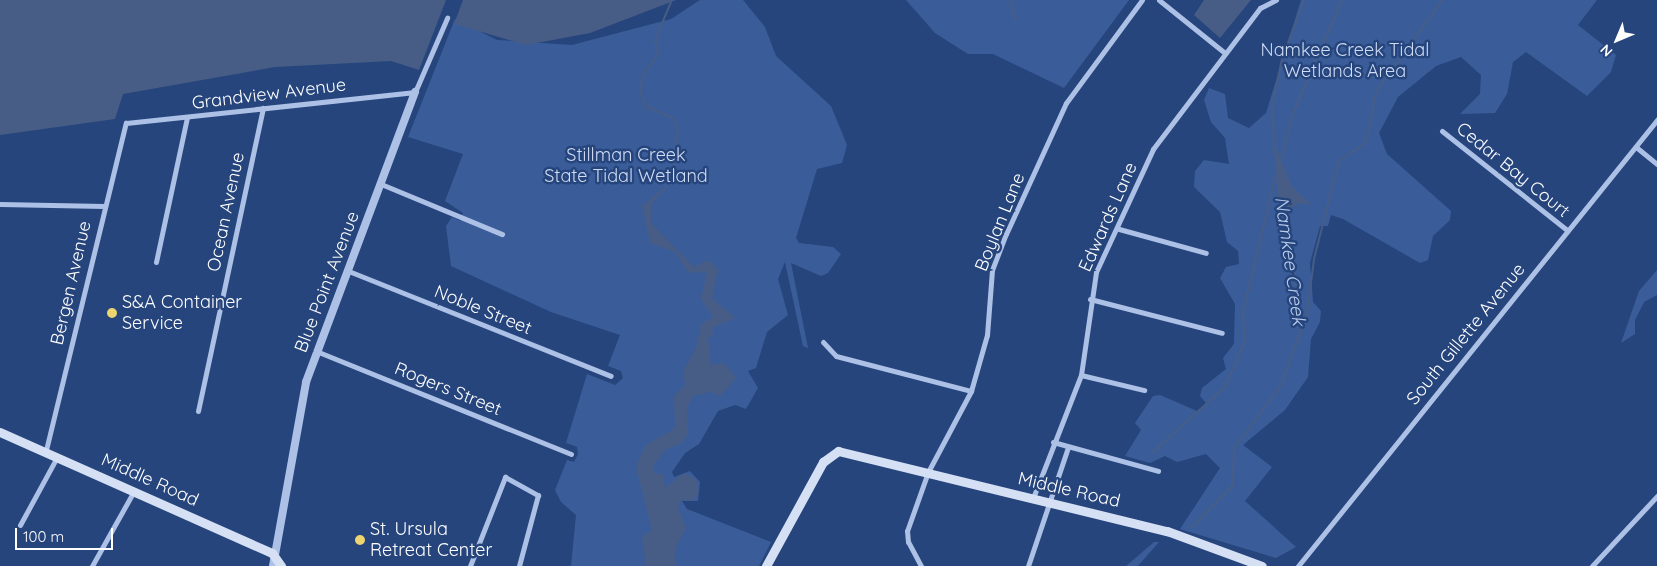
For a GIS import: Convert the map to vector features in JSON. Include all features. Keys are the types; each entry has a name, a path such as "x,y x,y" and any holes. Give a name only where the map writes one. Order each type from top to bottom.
{"main road":[{"name":"Middle Road","path":"0,432 46,450 272,553 277,564"},
{"name":"Middle Road","path":"766,566 828,456 838,451 1033,498 1053,500 1167,531 1262,566"}],"street":[{"name":"Boylan Lane","path":"921,566 908,542 907,531 928,472 971,392 987,334 992,270 1006,234 1066,103 1142,0"},
{"path":"1159,0 1225,53"},
{"name":"Edwards Lane","path":"1033,498 1082,375 1090,299 1096,272 1119,229 1153,149 1260,8 1276,0"},
{"name":"Blue Point Avenue","path":"277,564 299,416 316,351 345,270 381,184 415,92 447,18"},
{"name":"Grandview Avenue","path":"126,123 415,92"},
{"name":"Ocean Avenue","path":"198,410 263,108"},
{"path":"156,262 187,117"},
{"name":"South Gillette Avenue","path":"1298,566 1657,120"},
{"name":"Bergen Avenue","path":"46,450 104,206 126,123"},
{"name":"Cedar Bay Court","path":"1442,131 1567,230"},
{"path":"1636,147 1657,164"},
{"path":"381,184 502,234"},
{"path":"0,204 104,206"},
{"path":"1119,229 1206,253"},
{"name":"Noble Street","path":"345,270 611,376"},
{"path":"1090,299 1222,333"},
{"path":"823,342 836,356 971,392"},
{"name":"Rogers Street","path":"316,351 570,454"},
{"path":"1082,375 1144,390"},
{"path":"1054,442 1158,471"},
{"path":"1028,566 1053,500 1068,447"},
{"path":"20,524 58,456"},
{"path":"470,566 506,477 538,495 519,566"},
{"path":"92,566 134,491"},
{"path":"1592,566 1657,496"}],"green space":[{"name":"Stillman Creek State Tidal Wetland","path":"700,0 743,0 765,27 776,56 831,106 847,145 842,163 817,169 796,238 799,243 833,247 841,254 828,273 821,276 791,263 808,348 803,346 785,262 778,279 788,315 767,332 756,368 748,371 758,388 746,409 735,405 718,411 699,444 685,453 672,472 674,477 690,471 700,482 698,501 682,501 687,509 771,542 759,566 571,566 576,515 561,502 555,490 567,460 574,462 578,454 577,447 566,443 587,374 615,385 623,378 621,371 608,366 620,335 551,312 451,266 446,226 452,217 460,221 463,213 445,201 463,154 408,137 455,19 497,40 572,45 671,19"},
{"path":"906,0 1129,0 1064,88 993,54 968,54 935,33"},
{"name":"Namkee Creek Tidal Wetlands Area","path":"1301,0 1597,0 1578,25 1616,55 1611,72 1587,96 1526,52 1513,62 1507,94 1495,113 1460,114 1480,94 1481,75 1461,57 1436,66 1398,97 1379,133 1387,154 1451,211 1450,220 1433,236 1428,260 1420,263 1343,219 1331,215 1328,226 1320,226 1310,263 1313,302 1321,311 1320,322 1311,339 1308,377 1285,410 1243,445 1272,467 1245,501 1296,547 1276,558 1180,529 1220,468 1206,454 1177,462 1165,456 1150,463 1125,456 1141,430 1135,423 1153,396 1160,395 1197,411 1206,403 1200,396 1202,388 1226,369 1223,358 1234,344 1235,304 1220,278 1226,267 1239,264 1238,251 1227,242 1220,212 1194,187 1195,171 1204,160 1229,164 1225,138 1211,122 1204,100 1209,88 1225,94 1228,118 1249,128 1266,113"},
{"path":"1657,270 1657,295 1644,302 1635,320 1635,334 1621,343 1639,291"},
{"path":"1154,542 1159,542 1138,566 1126,566"}],"water":[{"path":"0,0 446,0 419,70 391,61 275,67 123,94 115,119 0,135"},
{"path":"463,0 676,0 590,33 526,45 454,24"},
{"path":"1204,0 1251,0 1220,38 1194,15"},
{"path":"1273,141 1292,187 1312,205 1300,203 1289,209 1298,301 1286,244 1275,221 1280,215"},
{"path":"673,181 651,204 651,223 694,267 708,260 718,269 712,298 735,318 712,328 714,334 708,339 711,365 724,363 736,378 720,396 710,392 693,396 687,408 688,433 682,443 665,450 653,466 655,473 663,475 665,488 684,473 696,479 699,492 694,500 680,501 678,508 686,528 675,549 675,566 646,566 642,537 652,530 636,467 645,446 675,428 674,396 685,385 683,372 696,348 701,324 713,317 701,299 707,273 688,272 675,252 650,243 642,206"}],"waterway":[{"path":"1010,0 1015,19"},
{"name":"Namkee Creek","path":"1275,153 1272,106 1282,59 1304,0"},
{"name":"Namkee Creek","path":"1282,159 1292,116 1342,0"},
{"path":"1192,527 1232,486 1235,447 1281,385 1307,314 1314,259 1339,161 1366,143 1376,92 1442,0"},
{"path":"671,2 655,40 659,53 643,75 640,90 645,106 673,118 678,130 672,182"},
{"name":"Namkee Creek","path":"1152,453 1225,387 1245,341 1243,311 1277,170"},
{"name":"Namkee Creek","path":"1298,299 1302,324"}],"place":[{"name":"S&A Container Service","path":"112,313"},
{"name":"St. Ursula Retreat Center","path":"360,540"}]}
